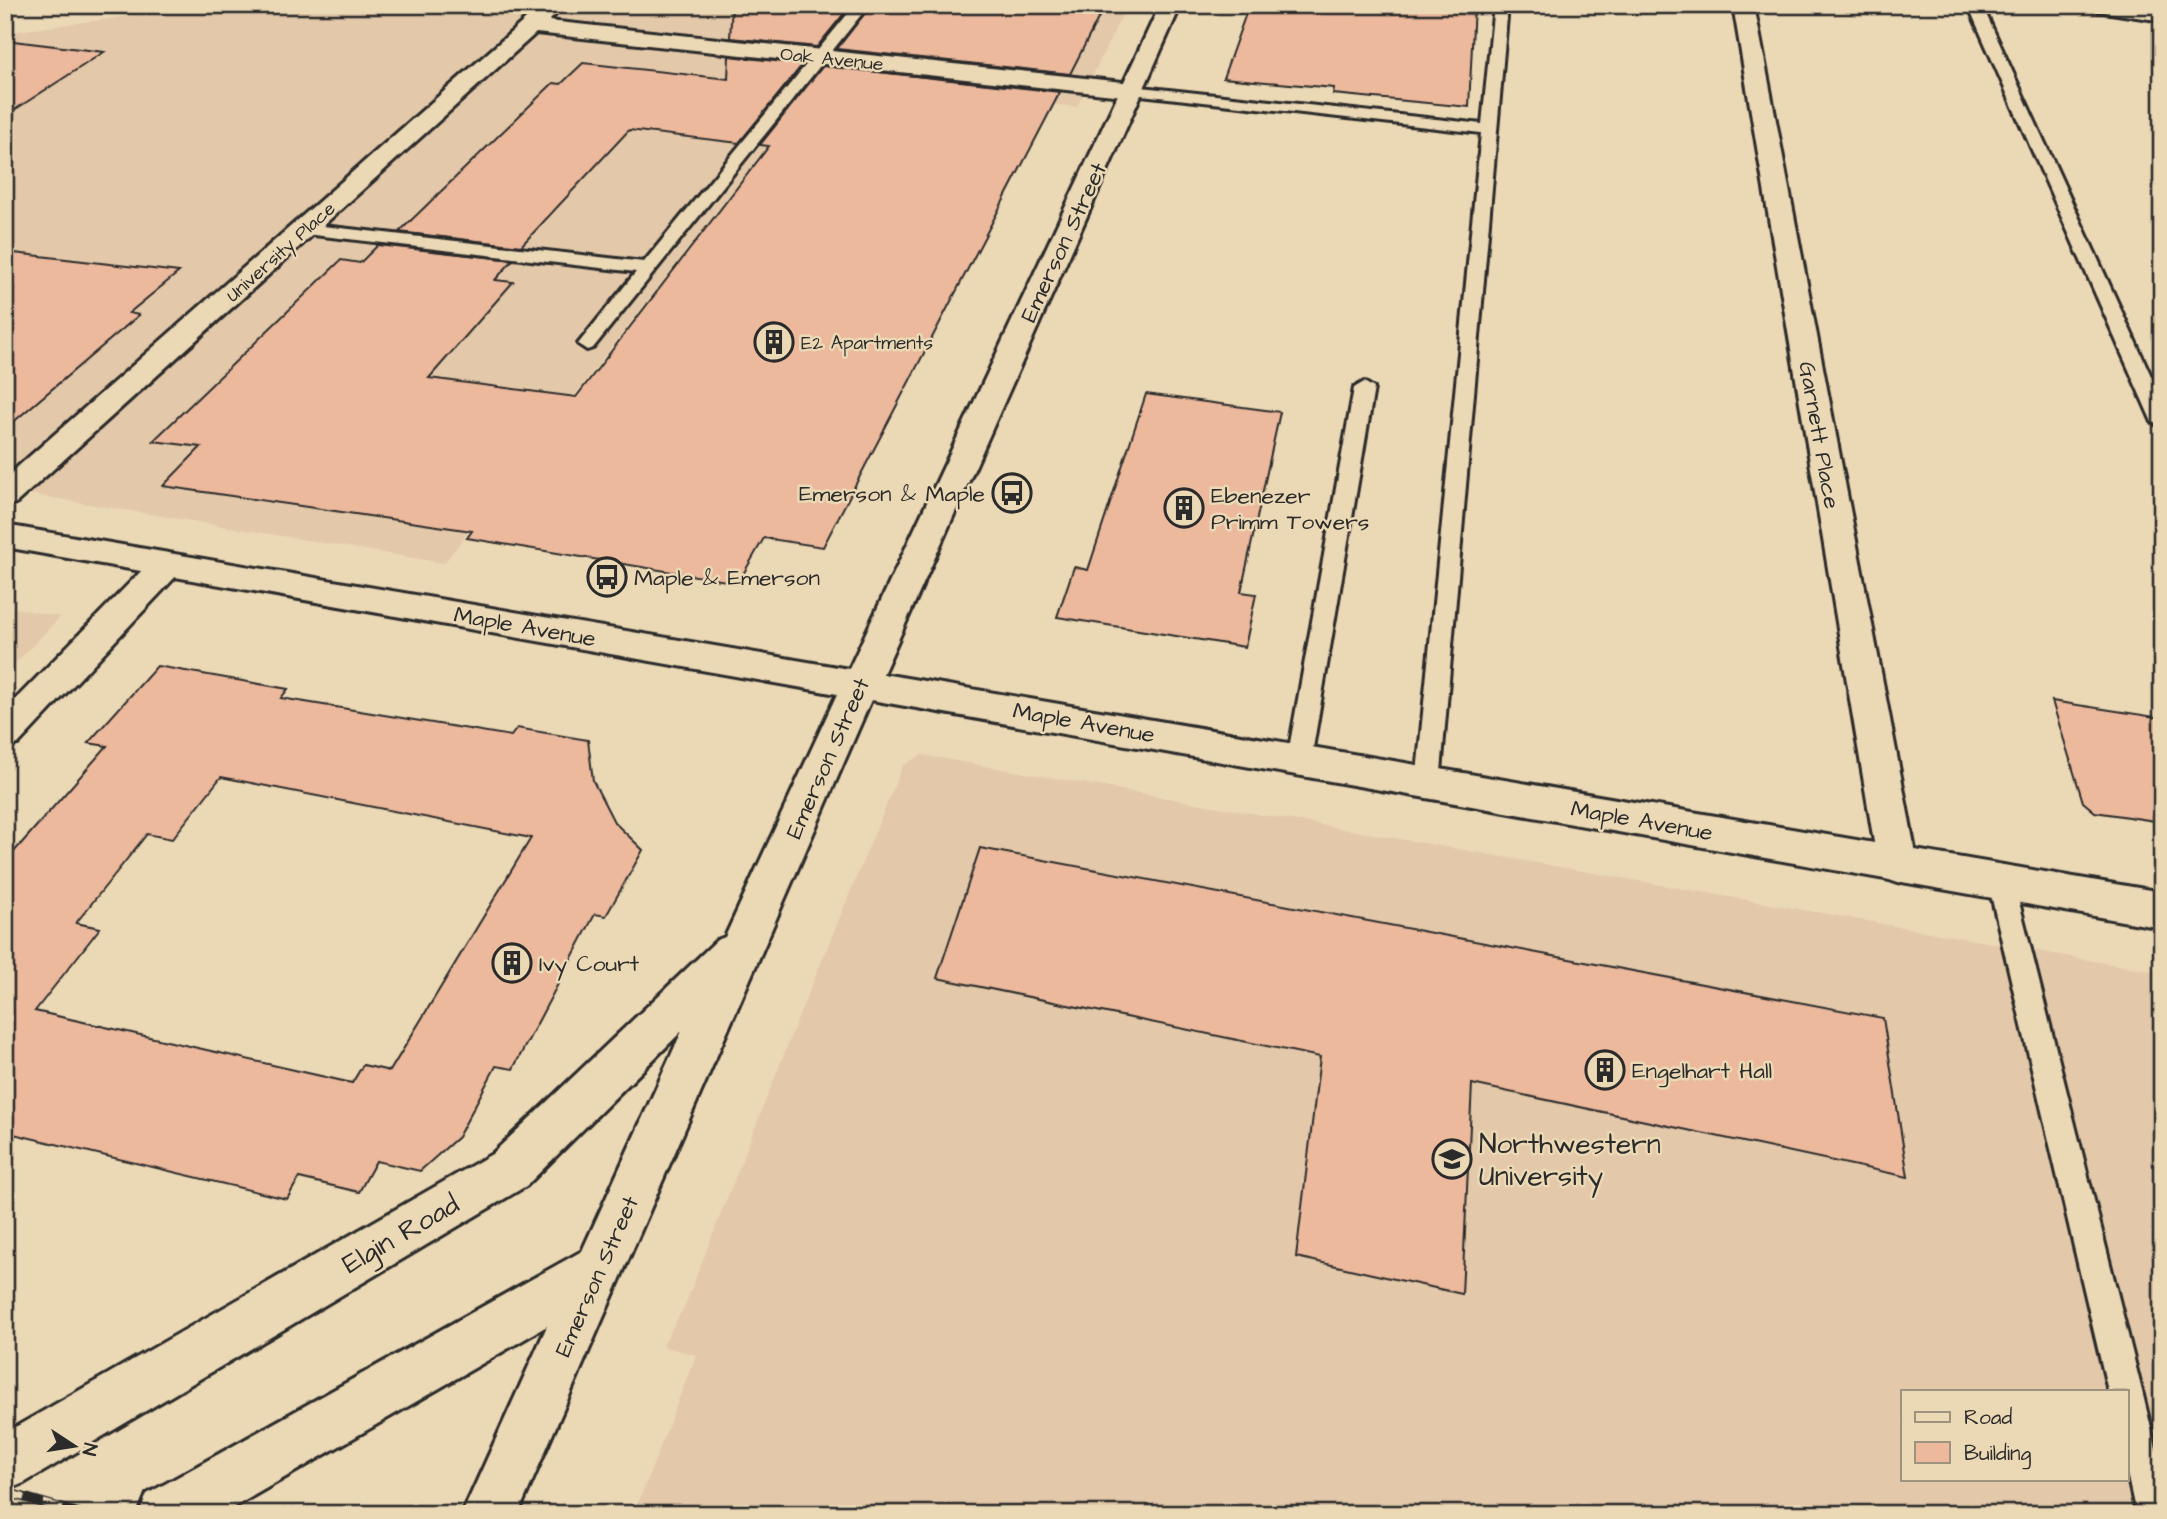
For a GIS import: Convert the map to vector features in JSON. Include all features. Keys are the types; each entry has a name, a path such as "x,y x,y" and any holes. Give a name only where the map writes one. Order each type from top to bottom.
{"street":[{"name":"University Place","path":"5,496 555,5"},
{"name":"Emerson Street","path":"490,1514 861,683 1171,5"},
{"name":"Garnett Place","path":"1743,5 1898,866"},
{"path":"2098,5 2162,15"},
{"name":"Oak Avenue","path":"532,26 1132,90"},
{"name":"Maple Avenue","path":"5,536 2162,910"},
{"path":"5,734 167,565"},
{"name":"Elgin Road","path":"5,1464 509,1170 746,939"},
{"path":"167,1514 598,1269"}],"lane":[{"path":"587,344 862,5"},
{"path":"1428,783 1501,5"},
{"path":"1975,5 2162,422"},
{"path":"1132,90 1491,130"},
{"path":"305,229 649,268"},
{"path":"1299,760 1364,388"},
{"path":"2001,882 2124,1390"},
{"path":"2128,1404 2154,1514"}],"shaded area":[{"path":"210,5 1127,5 1077,107 819,80 444,563 5,490 5,33"},
{"path":"5,606 60,617 5,674"},
{"name":"Northwestern University","path":"922,755 2162,973 2162,1514 634,1514 696,1355 662,1346 684,1308 801,1011 903,765"}],"building":[{"path":"732,5 851,5 817,47 730,38"},
{"path":"871,5 1105,5 1070,74 837,49"},
{"path":"1249,5 1474,5 1469,107 1333,94 1334,88 1223,78"},
{"path":"5,40 104,52 5,116"},
{"path":"729,56 803,64 739,143 629,130 521,246 399,232 553,83 561,84 583,63 728,79"},
{"name":"E2 Apartments","path":"823,66 1060,92 823,547 764,538 738,583 467,538 472,531 163,486 201,447 153,441 341,260 360,263 378,245 513,260 495,280 513,282 429,378 576,397 769,146 760,145"},
{"path":"5,252 179,272 129,313 139,315 5,429"},
{"name":"Ebenezer Primm Towers","path":"1146,394 1280,412 1241,592 1256,594 1245,647 1057,617 1074,567 1088,570"},
{"name":"Ivy Court","path":"157,666 288,689 281,698 511,736 517,728 588,740 593,781 614,822 643,850 606,916 595,914 513,1069 496,1066 458,1137 420,1171 376,1161 359,1192 299,1178 287,1199 5,1132 5,862 107,746 88,743","holes":["221,777 531,838 390,1071 363,1065 352,1083 35,1011 100,928 76,923 147,834 172,839"]},
{"path":"2052,701 2162,718 2162,822 2095,812 2083,802"},
{"name":"Engelhart Hall","path":"980,848 1883,1018 1908,1177 1472,1084 1462,1294 1296,1257 1320,1057 937,978"}],"railway":[{"path":"5,1492 82,1514"}],"place":[{"name":"E2 Apartments","path":"774,342"},
{"name":"Emerson & Maple","path":"1012,493"},
{"name":"Ebenezer Primm Towers","path":"1184,508"},
{"name":"Maple & Emerson","path":"607,577"},
{"name":"Ivy Court","path":"512,963"},
{"name":"Engelhart Hall","path":"1605,1070"},
{"name":"Northwestern University","path":"1452,1159"}]}
